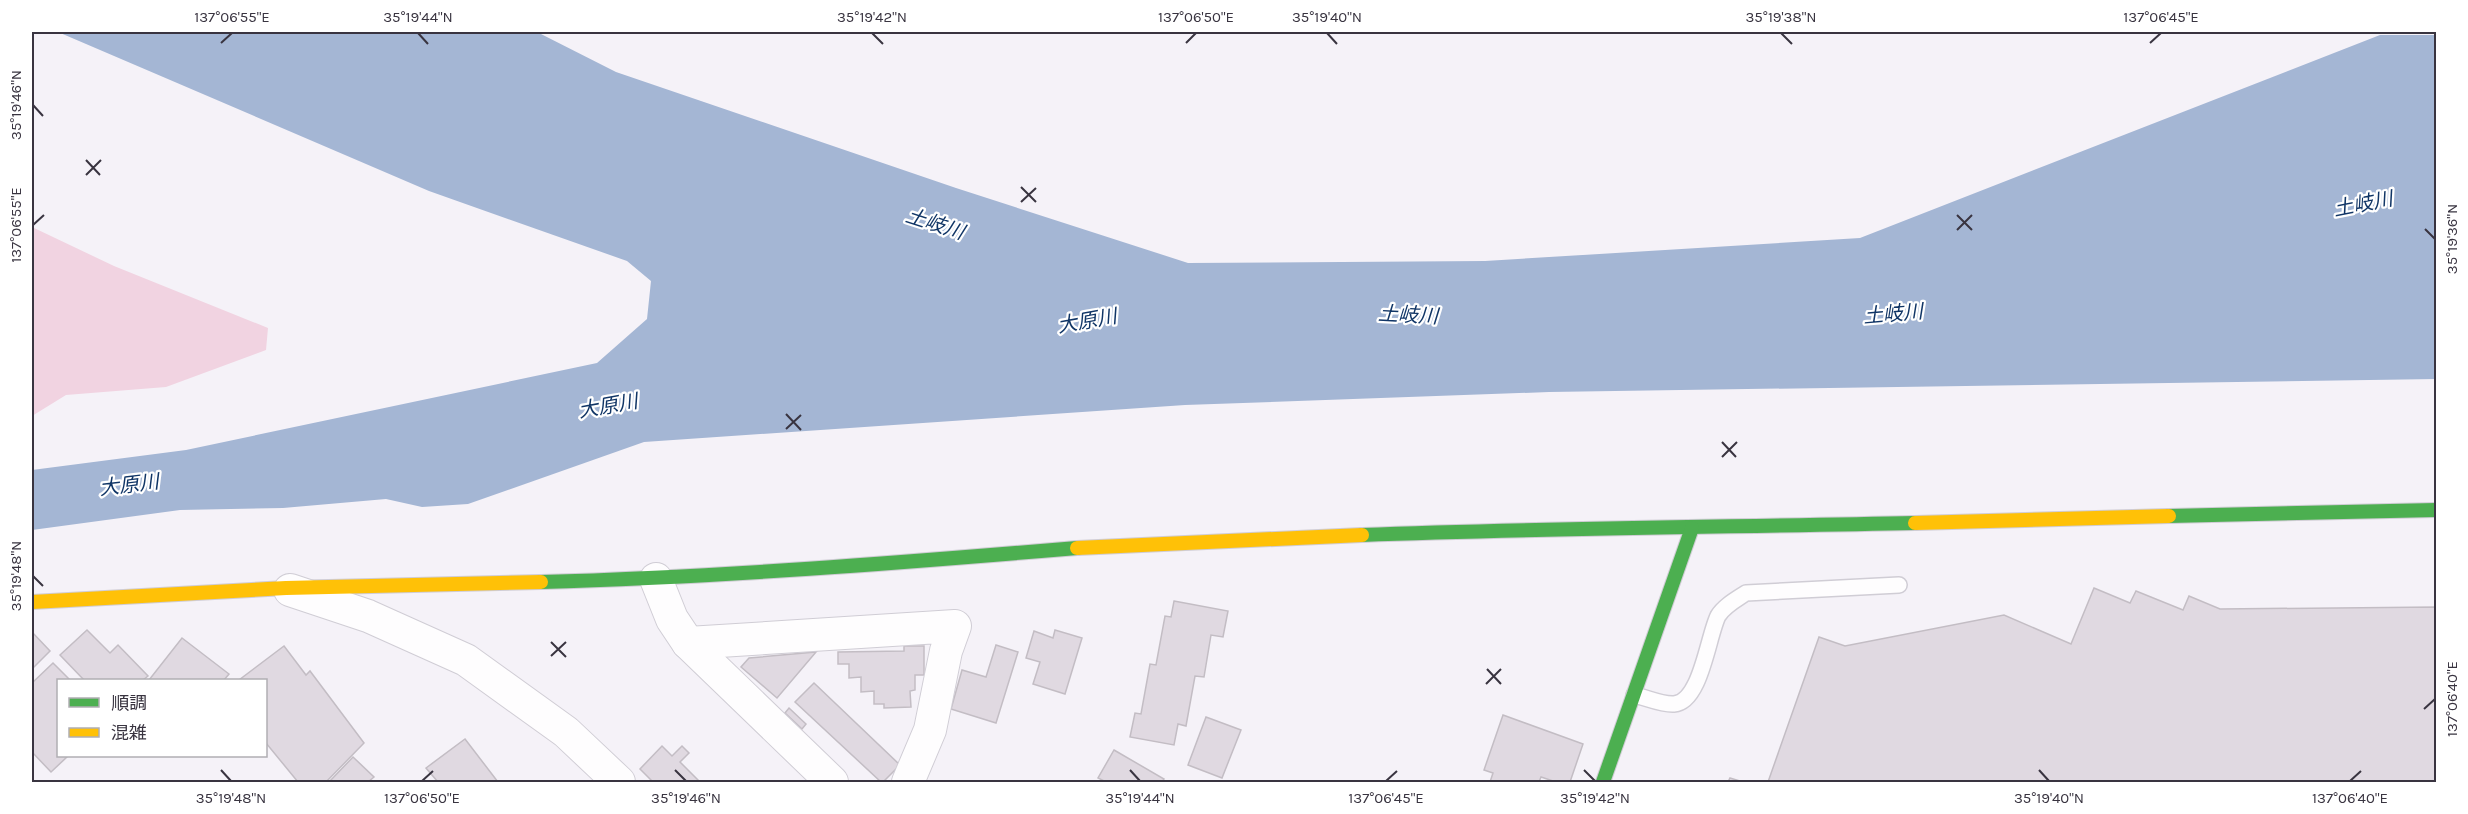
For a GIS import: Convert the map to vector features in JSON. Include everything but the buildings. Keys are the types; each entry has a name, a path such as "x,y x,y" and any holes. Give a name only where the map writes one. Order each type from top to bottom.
{"street":[{"path":"32,602 286,588 656,579 842,568 1105,546 1516,529 1692,528 2436,510"},
{"path":"1603,783 1692,528"},
{"path":"656,579 672,619 688,643 832,783"},
{"path":"286,588 368,616 466,660 566,732 619,783"},
{"path":"688,643 955,626 945,651 930,730 908,783"}],"lane":[{"path":"1634,695 1674,704 1684,700 1694,689 1719,615 1746,593 1899,585"}],"shaded area":[{"path":"32,227 114,266 268,328 266,350 166,387 66,395 32,416"}],"water":[{"path":"58,32 537,32 616,72 956,188 1188,263 1485,261 1860,238 2380,35 2436,35 2436,379 1549,392 1185,405 644,442 468,504 422,507 386,499 283,508 180,510 32,530 32,470 186,450 597,363 647,319 651,281 627,261 429,191"}],"traffic: fast":[{"path":"2169,516 2436,510"},
{"path":"1362,535 1915,523"},
{"path":"1603,782 1692,528"},
{"path":"541,582 742,573 1077,548"}],"traffic: slow":[{"path":"1915,523 2169,516"},
{"path":"1077,548 1362,535"},
{"path":"32,602 286,588 541,582"}],"water label":[{"name":"土岐川","path":"2363,204"},
{"name":"土岐川","path":"935,224"},
{"name":"土岐川","path":"1893,314"},
{"name":"土岐川","path":"1408,315"},
{"name":"大原川","path":"1087,321"},
{"name":"大原川","path":"608,406"},
{"name":"大原川","path":"129,485"}]}
